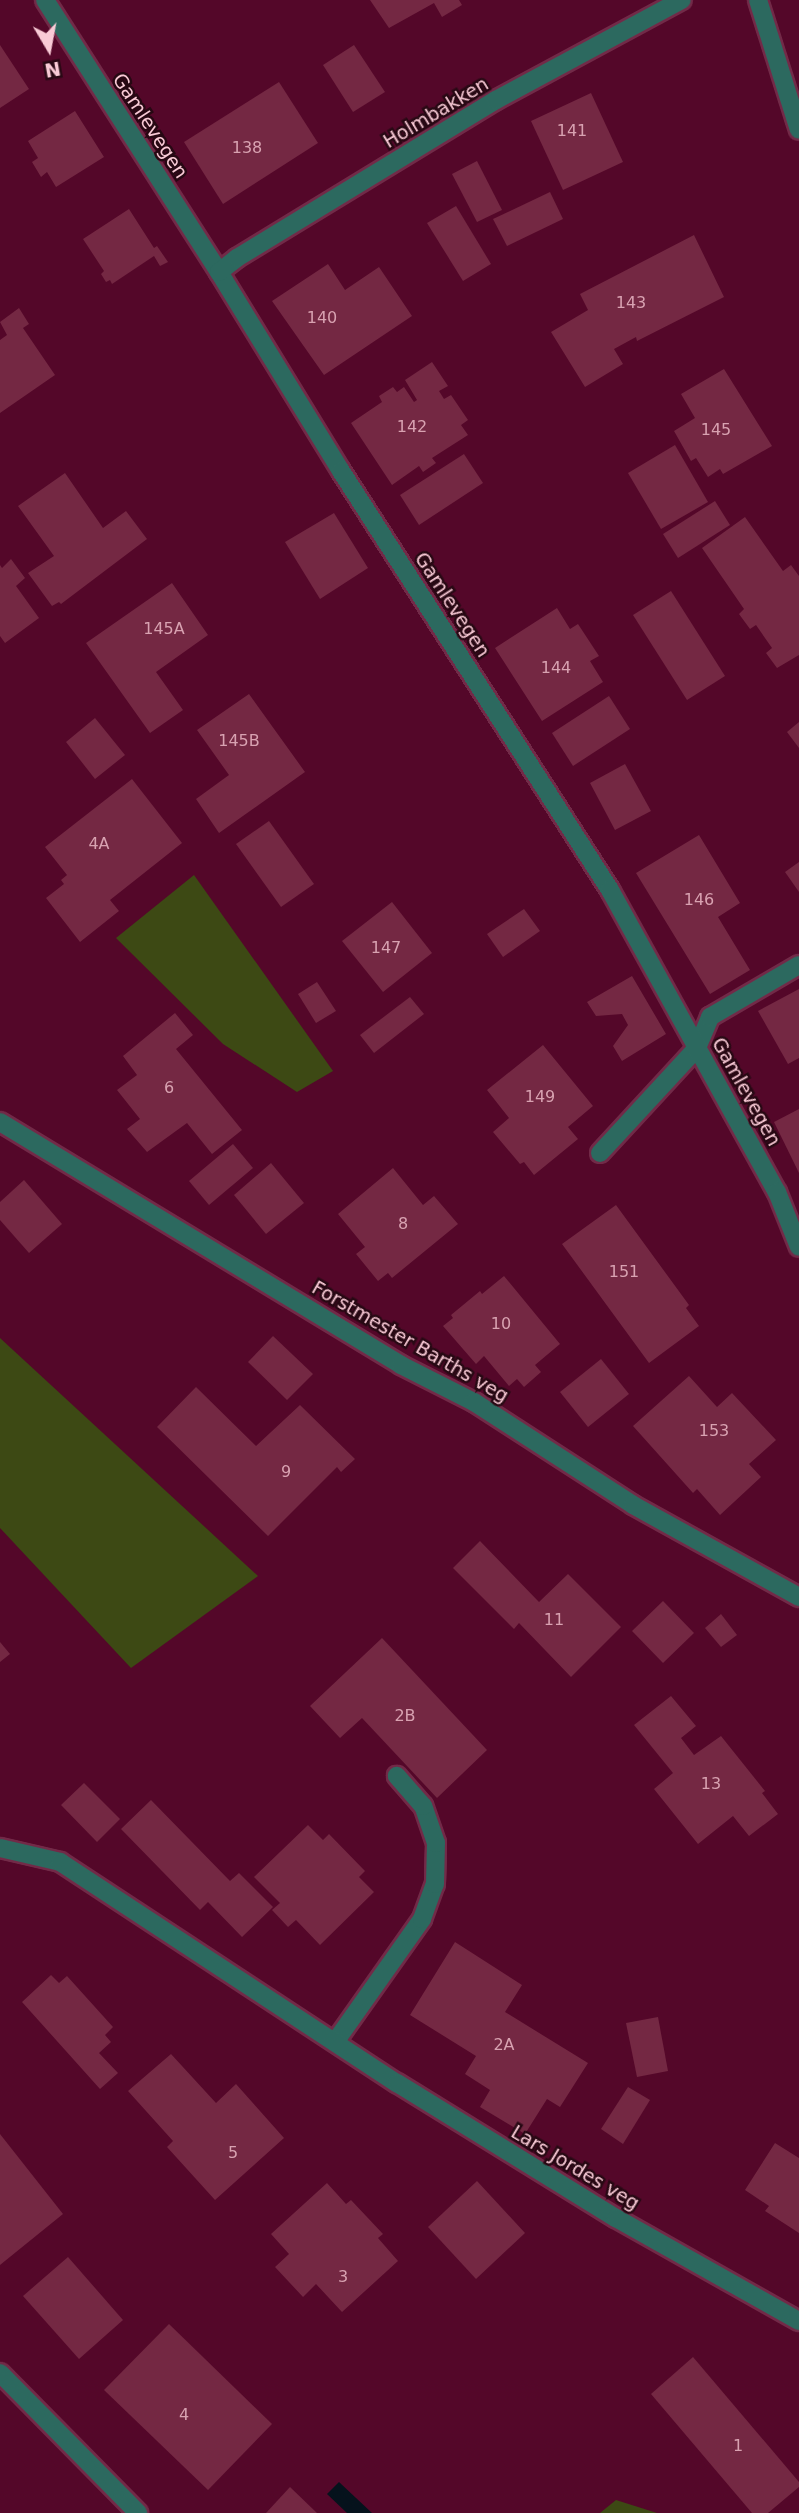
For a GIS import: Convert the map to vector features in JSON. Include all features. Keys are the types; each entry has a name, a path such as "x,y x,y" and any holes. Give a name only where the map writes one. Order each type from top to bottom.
{"street":[{"name":"Gamlevegen","path":"45,0 219,272 341,471 610,890 777,1192 799,1247"},
{"name":"Holmbakken","path":"219,272 237,258 496,100 682,0"},
{"path":"758,0 799,130"},
{"path":"600,1153 697,1048 710,1017 799,965"},
{"name":"Forstmester Barths veg","path":"0,1122 401,1365 474,1402 633,1505 799,1597"},
{"path":"335,2042 422,1919 435,1884 436,1843 424,1806 397,1776"},
{"name":"Lars Jordes veg","path":"0,1848 60,1862 335,2042 616,2218 799,2321"},
{"path":"0,2373 138,2513"}],"green space":[{"path":"194,875 333,1071 297,1092 223,1044 116,938"},
{"path":"0,1338 258,1576 131,1668 0,1528"},
{"path":"616,2500 657,2513 600,2513"}],"water":[{"path":"339,2482 372,2513 347,2513 327,2494"}],"building":[{"path":"370,0 459,0 462,5 442,17 434,3 389,28"},
{"path":"0,45 29,89 0,108"},
{"path":"354,45 385,92 353,112 323,65"},
{"path":"279,82 318,143 223,204 184,142"},
{"path":"591,93 623,162 563,190 531,121"},
{"path":"75,111 104,157 56,187 47,172 41,177 32,162 38,158 28,141"},
{"path":"477,161 502,210 477,222 452,174"},
{"path":"550,192 563,219 507,246 493,219"},
{"path":"456,206 491,264 463,281 427,223"},
{"path":"129,209 154,248 157,246 168,262 160,266 154,256 112,284 110,280 106,282 101,274 104,271 83,239"},
{"path":"694,235 724,297 637,341 636,337 614,349 623,364 585,387 551,332 588,310 580,294"},
{"path":"328,264 345,290 379,267 412,316 324,375 272,301"},
{"path":"19,308 29,324 23,328 55,375 0,413 0,340 7,335 0,322"},
{"path":"432,362 448,386 439,391 444,399 451,395 468,420 461,425 468,435 432,458 436,463 423,472 419,466 392,485 351,423 382,402 379,396 393,387 397,392 404,387 414,402 417,400 405,380"},
{"path":"724,369 772,446 723,474 720,469 708,477 696,458 691,461 674,431 695,418 681,394"},
{"path":"675,445 708,502 661,529 628,473"},
{"path":"464,454 483,483 419,525 400,495"},
{"path":"65,473 103,528 126,511 147,539 61,604 59,602 52,606 28,573 54,556 18,506"},
{"path":"715,501 730,525 678,558 663,534"},
{"path":"334,513 368,568 320,599 285,542"},
{"path":"745,517 783,571 791,565 799,576 799,655 777,668 766,653 772,648 756,625 750,629 739,614 744,609 702,548"},
{"path":"11,559 25,578 16,586 39,618 5,643 0,636 0,565 2,568"},
{"path":"172,583 208,635 156,672 183,710 150,733 86,643"},
{"path":"671,591 725,676 687,700 633,615"},
{"path":"557,608 570,629 578,624 599,656 590,661 603,682 542,721 495,648"},
{"path":"249,694 305,772 219,833 196,799 229,775 197,730"},
{"path":"609,696 630,729 573,766 552,733"},
{"path":"95,718 125,755 95,779 66,742"},
{"path":"799,722 799,748 787,732"},
{"path":"625,764 651,811 615,830 590,783"},
{"path":"132,779 182,843 110,900 119,911 80,942 46,898 64,884 61,880 67,875 45,847"},
{"path":"269,821 314,884 281,907 236,844"},
{"path":"699,835 740,903 718,917 750,970 710,994 636,873"},
{"path":"799,862 799,892 785,872"},
{"path":"392,902 432,953 383,992 342,941"},
{"path":"524,909 540,931 503,957 487,934"},
{"path":"632,976 666,1034 622,1061 613,1046 628,1025 622,1014 596,1016 587,1002"},
{"path":"317,982 336,1011 316,1023 298,994"},
{"path":"799,989 799,1058 788,1064 758,1011"},
{"path":"410,997 424,1014 374,1053 360,1035"},
{"path":"175,1013 193,1035 176,1049 242,1130 212,1154 187,1123 147,1152 127,1129 140,1119 117,1090 137,1075 123,1056"},
{"path":"543,1045 593,1106 568,1127 578,1139 534,1175 524,1162 520,1164 493,1132 509,1118 487,1090"},
{"path":"799,1109 799,1173 774,1122"},
{"path":"233,1144 253,1168 209,1205 189,1181"},
{"path":"271,1163 304,1203 266,1234 234,1195"},
{"path":"393,1168 423,1205 434,1196 458,1224 392,1278 388,1273 378,1281 356,1254 365,1247 338,1214"},
{"path":"24,1180 62,1224 29,1253 0,1220 0,1202"},
{"path":"616,1205 689,1305 686,1308 699,1326 649,1363 562,1244"},
{"path":"504,1276 560,1344 535,1365 541,1372 524,1387 517,1379 509,1386 484,1356 476,1364 443,1326 453,1318 451,1315 480,1291 482,1294"},
{"path":"273,1336 313,1374 287,1400 248,1362"},
{"path":"601,1359 629,1394 588,1427 560,1392"},
{"path":"689,1376 717,1407 732,1393 776,1440 749,1464 761,1477 720,1515 697,1489 693,1493 633,1426"},
{"path":"196,1387 256,1446 300,1405 355,1459 341,1472 337,1467 268,1536 157,1427"},
{"path":"480,1541 539,1602 568,1574 621,1627 571,1677 519,1623 514,1629 453,1568"},
{"path":"663,1601 694,1633 663,1663 632,1631"},
{"path":"721,1614 737,1635 721,1647 705,1628"},
{"path":"382,1638 487,1750 437,1798 362,1718 340,1738 310,1706"},
{"path":"0,1642 10,1654 0,1662"},
{"path":"671,1696 696,1726 681,1738 694,1755 721,1736 765,1791 762,1793 778,1814 749,1836 733,1816 698,1844 654,1789 673,1773 634,1725"},
{"path":"84,1783 120,1819 97,1842 61,1805"},
{"path":"151,1800 230,1881 239,1873 273,1907 242,1937 208,1902 200,1910 121,1829"},
{"path":"308,1825 323,1840 329,1834 365,1871 359,1877 374,1892 320,1945 296,1920 288,1927 272,1910 280,1903 254,1877"},
{"path":"455,1942 522,1985 505,2012 588,2063 560,2107 547,2099 525,2134 480,2107 490,2090 465,2074 476,2056 410,2015"},
{"path":"51,1975 59,1983 67,1976 113,2027 105,2035 111,2042 99,2053 118,2073 100,2089 22,2002"},
{"path":"658,2017 668,2071 637,2077 626,2023"},
{"path":"171,2054 216,2103 236,2084 284,2138 215,2200 167,2147 173,2141 128,2091"},
{"path":"628,2087 650,2100 623,2144 601,2129"},
{"path":"0,2134 63,2214 0,2265"},
{"path":"775,2143 799,2158 799,2233 765,2211 769,2206 745,2190"},
{"path":"477,2181 525,2233 476,2279 428,2227"},
{"path":"327,2183 346,2204 351,2200 383,2234 378,2238 398,2261 342,2312 316,2284 303,2297 275,2267 289,2254 271,2234"},
{"path":"68,2257 123,2320 79,2359 23,2296"},
{"path":"169,2324 272,2424 208,2490 104,2390"},
{"path":"693,2357 799,2482 799,2487 768,2513 752,2513 651,2394"},
{"path":"290,2487 317,2513 266,2513"}]}
